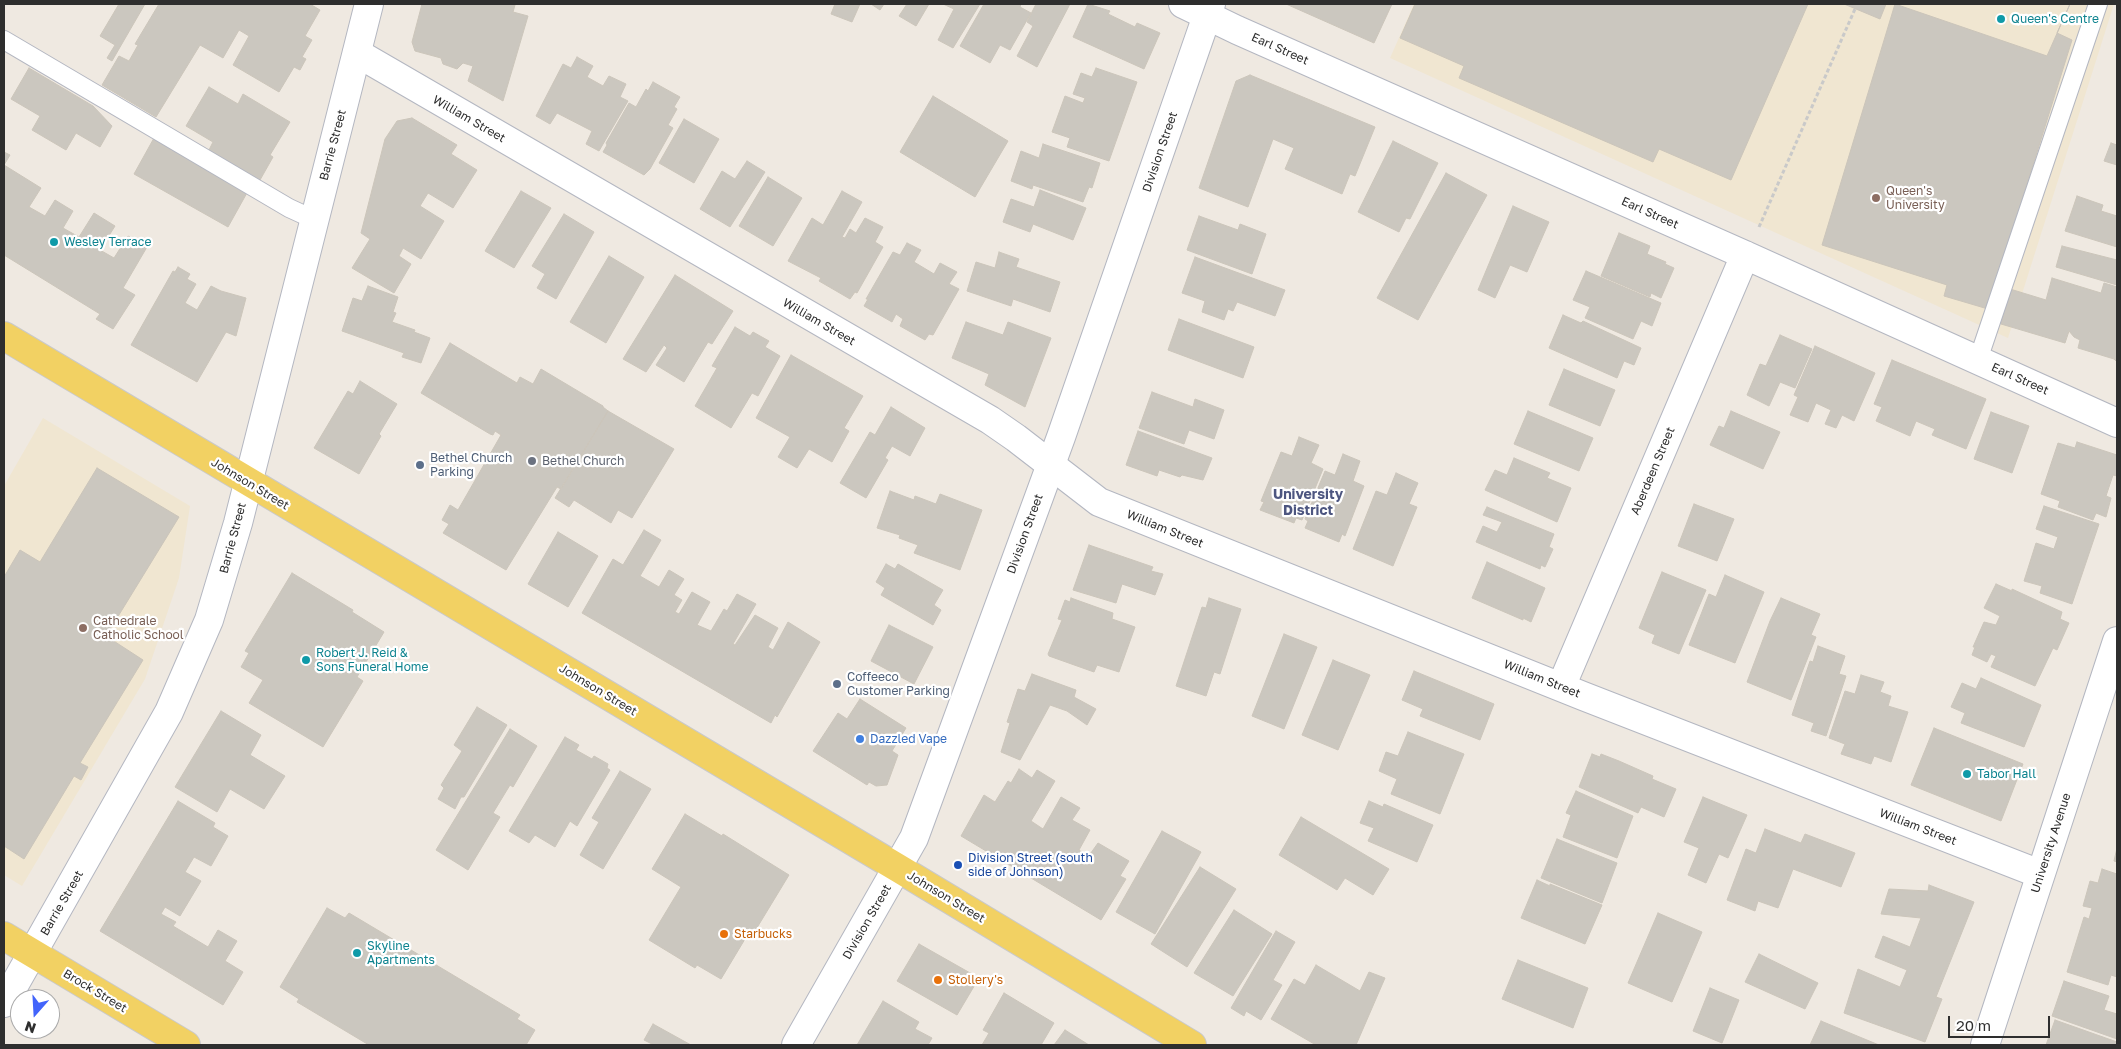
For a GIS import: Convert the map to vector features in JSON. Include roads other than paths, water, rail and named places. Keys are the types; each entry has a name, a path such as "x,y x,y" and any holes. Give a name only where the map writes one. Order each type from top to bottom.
{"main road":[{"name":"Johnson Street","path":"4,336 1192,1045"},
{"name":"Brock Street","path":"4,936 186,1045"}],"street":[{"name":"Barrie Street","path":"4,1003 169,712 209,620 224,573 248,482 313,219 369,4"},
{"name":"Earl Street","path":"1183,4 1210,10 1751,245 1978,360 2117,423"},
{"name":"Division Street","path":"796,1045 914,838 1051,465 1210,10"},
{"name":"William Street","path":"356,53 990,420 1099,502 1561,687 2040,874"},
{"name":"Aberdeen Street","path":"1561,687 1751,245"},
{"name":"University Avenue","path":"1985,1045 2117,641"}],"lane":[{"path":"1978,360 2098,4"},
{"path":"4,40 289,208 313,219"}],"place":[{"name":"Queen's Centre","path":"2001,19"},
{"name":"Queen's University","path":"1876,198"},
{"name":"Wesley Terrace","path":"54,242"},
{"name":"Bethel Church","path":"532,461"},
{"name":"Bethel Church Parking","path":"420,465"},
{"name":"Cathedrale Catholic School","path":"83,628"},
{"name":"Robert J. Reid & Sons Funeral Home","path":"306,660"},
{"name":"Coffeeco Customer Parking","path":"837,684"},
{"name":"Dazzled Vape","path":"860,739"},
{"name":"Tabor Hall","path":"1967,774"},
{"name":"Division Street (south side of Johnson)","path":"958,865"},
{"name":"Starbucks","path":"724,934"},
{"name":"Skyline Apartments","path":"357,953"},
{"name":"Stollery's","path":"938,980"}],"district":[{"name":"University District","path":"1308,504"}]}
